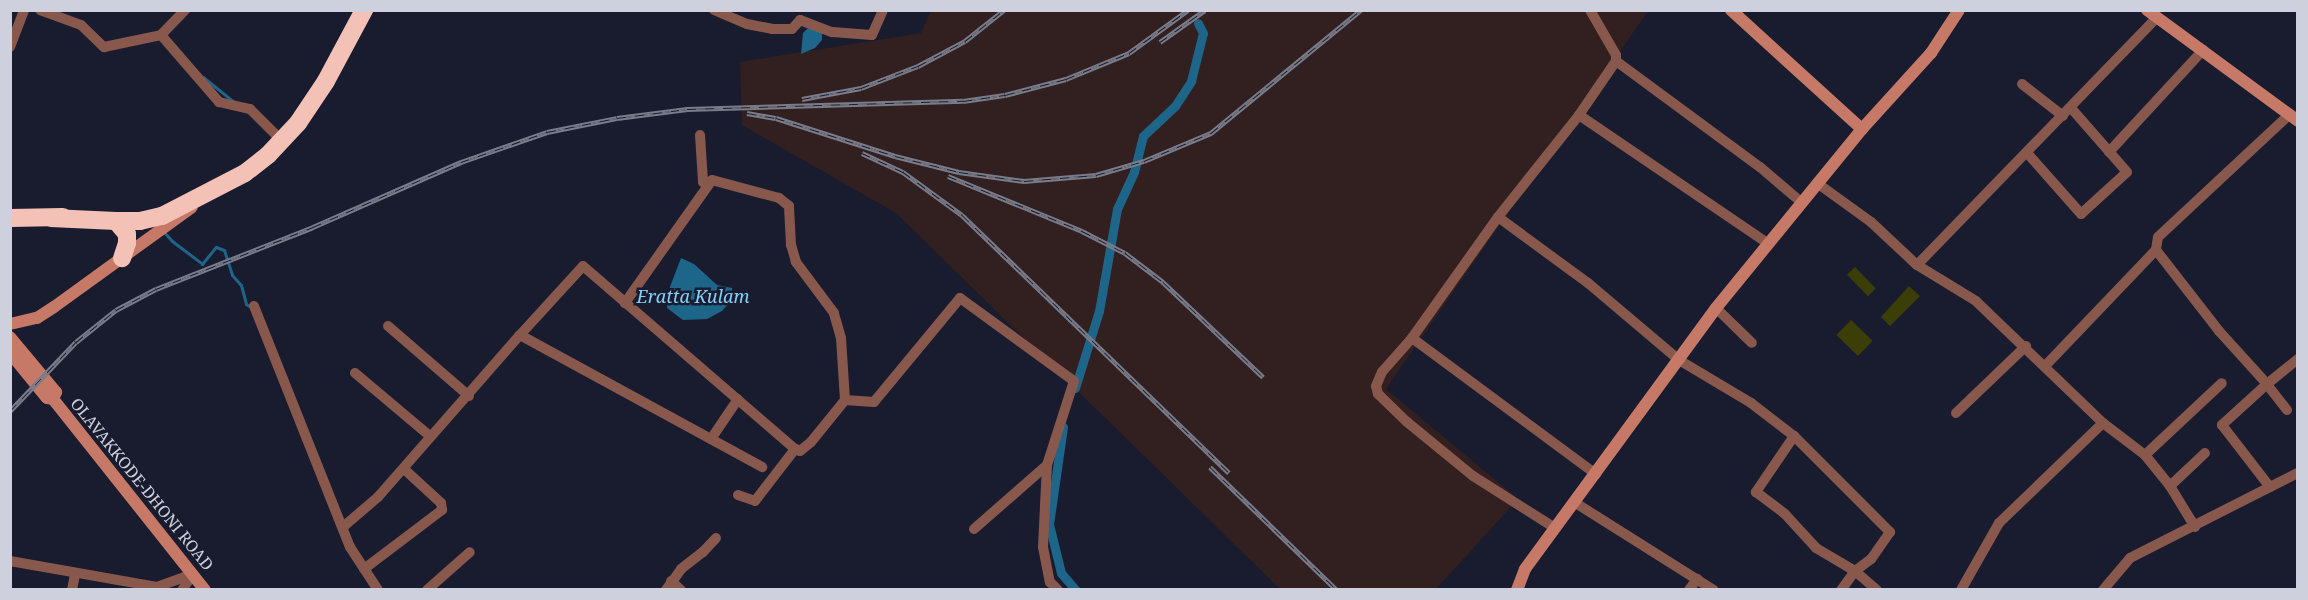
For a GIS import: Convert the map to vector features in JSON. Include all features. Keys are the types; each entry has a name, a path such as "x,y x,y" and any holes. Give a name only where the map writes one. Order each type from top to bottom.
{"highway":[{"path":"10,218 140,221 162,216 245,173 282,141 326,81 364,10"},
{"path":"51,218 160,205 211,192"},
{"path":"116,221 127,234 122,258"}],"street":[{"path":"10,47 24,10"},
{"path":"40,10 81,25 104,47 161,35 185,10"},
{"path":"714,10 747,24 772,29 792,29 800,20 832,32 872,35 883,10"},
{"path":"1555,528 1473,476 1407,422 1378,394 1376,386 1382,372 1412,338 1498,217 1579,115 1616,60 1616,55 1590,10"},
{"path":"1731,10 1862,129"},
{"path":"1517,590 1525,569 1716,308 1816,183 1931,53 1959,10"},
{"path":"1917,265 2028,154 2152,14 2294,117 2158,237 2156,250 2046,365"},
{"path":"161,35 219,102 250,109 282,141"},
{"path":"2109,152 2203,50"},
{"path":"1616,60 1760,167 1801,202"},
{"path":"2022,84 2067,112 2127,172 2081,214 2028,154"},
{"path":"1579,115 1767,243"},
{"path":"343,527 378,497 404,469 583,266 795,449 800,451 810,442 845,400 841,338 834,313 796,262 791,245 789,206 774,197 712,180 703,182 700,135"},
{"path":"625,303 709,182"},
{"path":"1816,183 1871,222 1917,265 1976,301 2026,346 2103,423 2145,455 2170,486 2195,527"},
{"path":"10,324 37,318 54,308 155,236 211,192"},
{"path":"1498,217 1588,283 1679,360 1751,404 1794,436 1889,530 1871,559 1855,571 1841,590"},
{"path":"2156,250 2219,331 2268,384 2287,410"},
{"path":"845,400 874,402 960,298 1074,381 1047,465 1043,547 1050,582 1058,590"},
{"path":"254,306 350,548 378,590"},
{"path":"1716,308 1752,343"},
{"path":"388,326 469,396"},
{"path":"520,336 762,467"},
{"name":"OLAVAKKODE-DHONI ROAD","path":"10,337 56,392 53,399"},
{"path":"1412,338 1596,474"},
{"path":"1956,413 2026,346"},
{"name":"OLAVAKKODE-DHONI ROAD","path":"10,353 47,398 53,399 205,590"},
{"path":"2270,487 2222,425 2298,358"},
{"path":"355,373 431,437"},
{"path":"2145,455 2222,382"},
{"path":"711,439 738,399"},
{"path":"1961,590 1999,523 2103,423"},
{"path":"1794,436 1756,492 1785,514 1816,548 1855,571 1877,590"},
{"path":"738,495 756,501 795,449"},
{"path":"2170,486 2205,453"},
{"path":"974,529 1047,465"},
{"path":"364,569 442,510 441,503 404,469"},
{"path":"2103,590 2130,558 2298,473"},
{"path":"1574,502 1713,590"},
{"path":"681,590 669,585 681,568 703,552 716,537"},
{"path":"427,590 470,552"},
{"path":"10,561 157,587 193,574"},
{"path":"72,590 75,574"},
{"path":"182,590 193,574"},
{"path":"1689,590 1697,579"}],"shaded area":[{"path":"931,11 1648,11 1386,389 1518,499 1436,589 1280,589 896,213 742,125 740,62 921,33"},
{"path":"1855,267 1876,289 1868,296 1847,275"},
{"path":"1909,286 1920,296 1890,326 1881,317"},
{"path":"1851,320 1873,341 1858,356 1836,335"}],"water":[{"path":"808,28 822,32 822,40 815,48 801,54 803,33"},
{"name":"Eratta Kulam","path":"681,258 694,264 717,285 732,288 733,299 722,311 707,319 683,320 667,308 668,292"}],"waterway":[{"path":"1075,388 1099,311 1117,209 1134,172 1143,136 1175,106 1191,81 1203,33 1198,23"},
{"path":"203,77 233,101"},
{"path":"164,232 202,264 216,247 224,250 232,275 241,285 246,304 251,307"},
{"path":"1063,427 1049,524 1061,573 1076,590"}],"railway":[{"path":"802,99 861,88 918,66 965,41 1004,10"},
{"path":"10,411 76,342 116,310 156,289 313,227 461,162 547,132 617,118 687,109 963,101 1005,95 1066,79 1129,53 1188,10"},
{"path":"1160,42 1205,10"},
{"path":"747,113 776,118 895,156 959,172 1024,181 1096,175 1144,161 1211,133 1361,10"},
{"path":"862,153 903,172 962,215 1229,473"},
{"path":"948,176 1082,231 1125,253 1163,282 1263,377"},
{"path":"1210,467 1337,590"}]}
